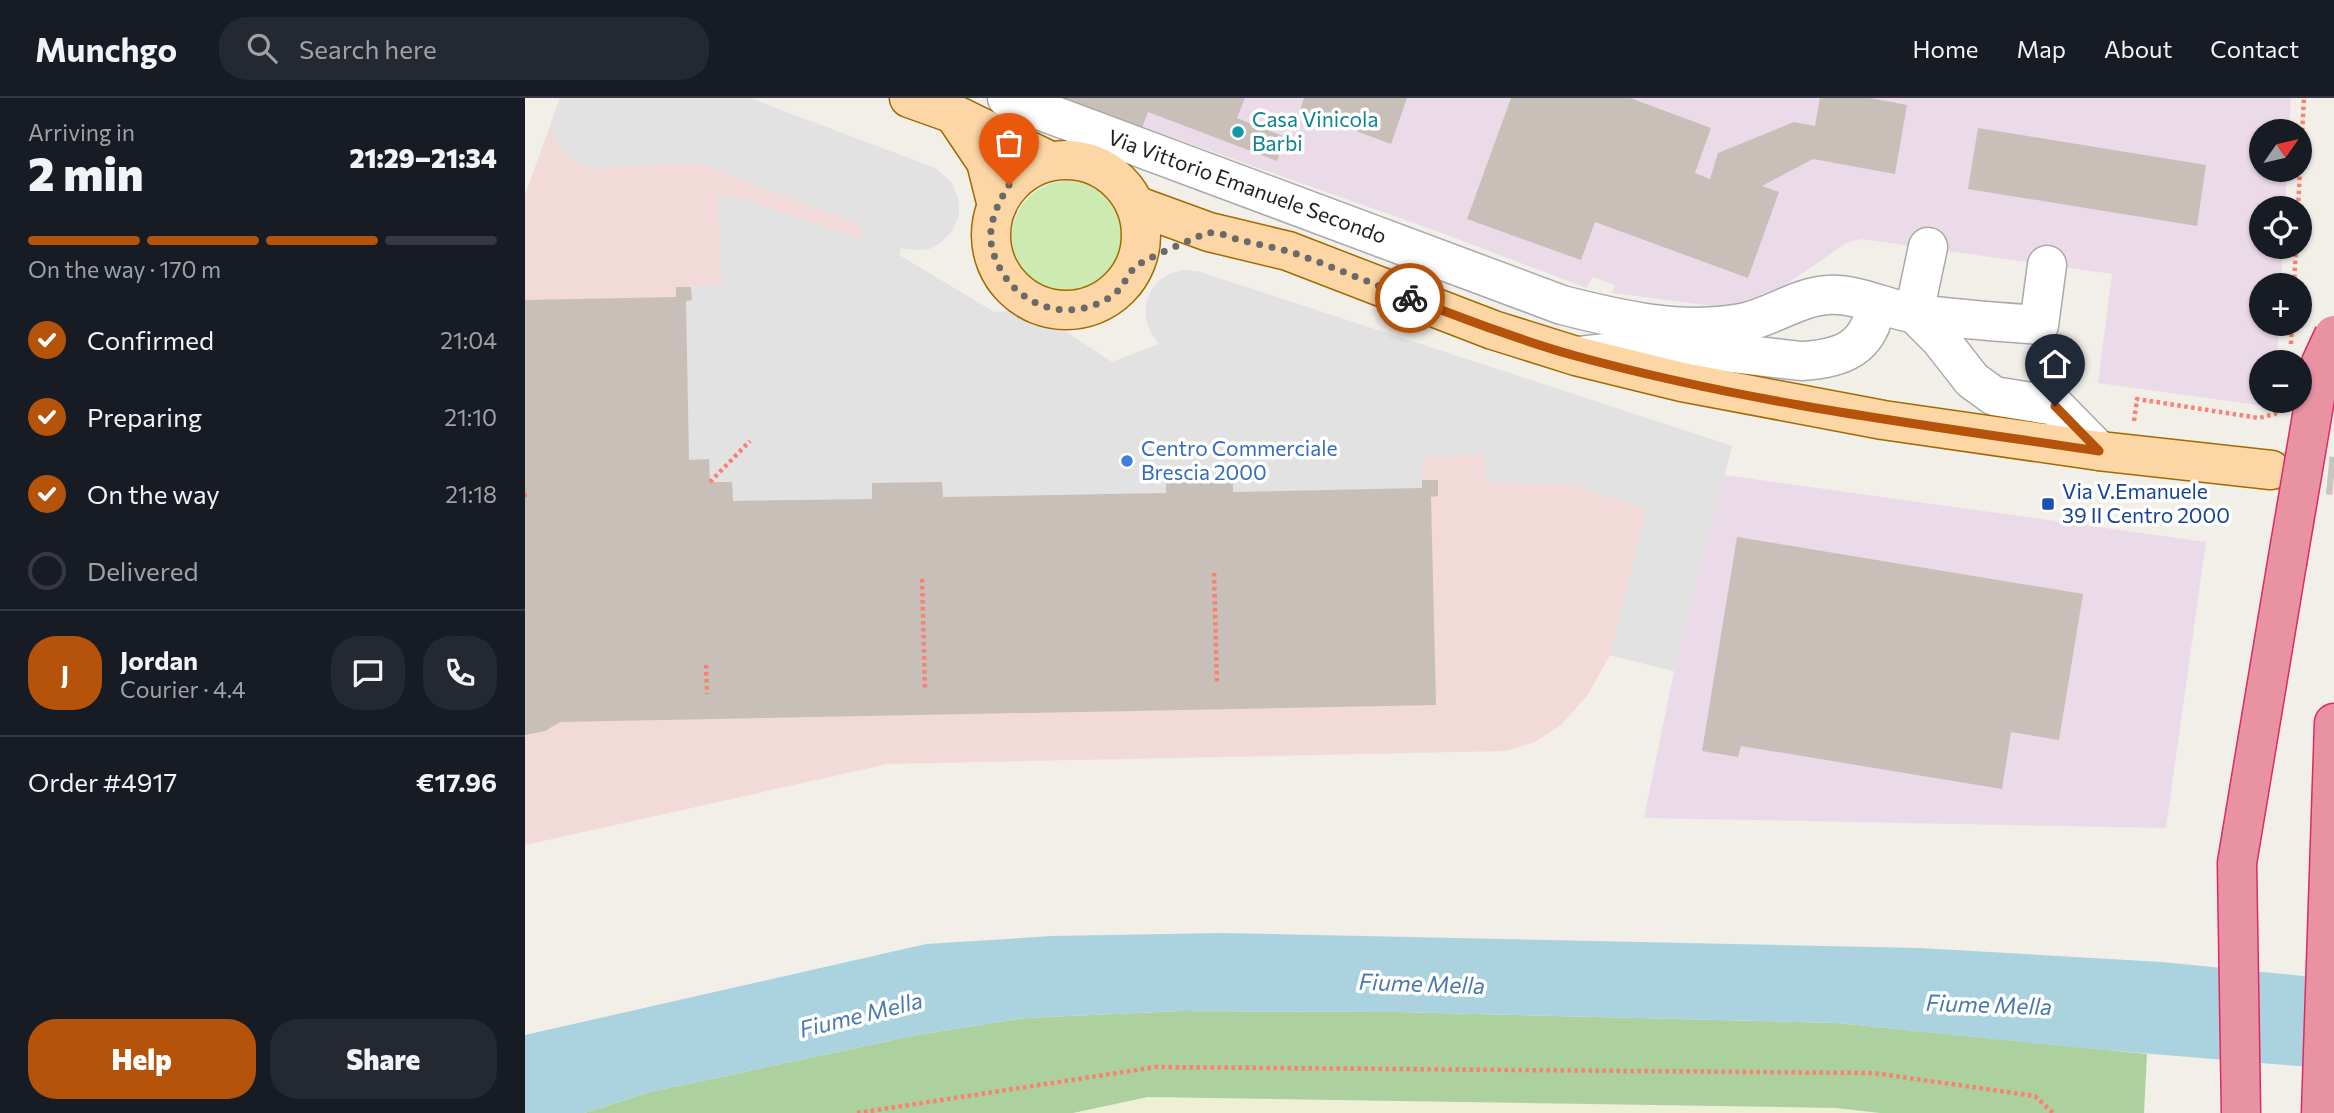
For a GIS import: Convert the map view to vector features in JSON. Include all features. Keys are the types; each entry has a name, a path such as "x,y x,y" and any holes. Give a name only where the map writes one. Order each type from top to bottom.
{"highway":[{"path":"2241,1113 2237,863 2321,363 2334,335"},
{"path":"2321,1113 2334,723"}],"main road":[{"name":"Via Vittorio Emanuele Secondo","path":"909,98 954,114 1050,161"},
{"name":"Via Vittorio Emanuele Secondo","path":"954,114 986,162 997,206"},
{"name":"Via Vittorio Emanuele Secondo","path":"1076,160 1100,168 1121,183 1135,205 1142,230 1136,265 1120,289 1110,297 1087,308 1062,311 1038,306 1017,293 1002,275 991,241 991,229 997,206 1009,185 1028,170 1050,161 1076,160"},
{"path":"1135,205 1209,232 1289,251 1493,330 1576,356 1682,382 1833,411 2099,451 2271,470"},
{"name":"Via Vittorio Emanuele Secondo","path":"1136,265 1209,232"}],"lane":[{"name":"Via Vittorio Emanuele Secondo","path":"1007,98 1562,304 1623,321 1668,326 1742,323 1769,315 1802,300 1828,295 1914,313 2039,326 2047,265"},
{"path":"1928,247 1914,313 1940,338 1972,380 1994,396 2055,406 2099,451"},
{"path":"1576,356 1671,346 1801,361 1822,360 1845,354 1861,341 1873,323 1876,303"}],"path":[{"path":"2299,196 2304,98"},
{"path":"710,482 750,441"},
{"path":"1214,573 1217,684"},
{"path":"922,579 925,690"},
{"path":"706,665 707,694"},
{"path":"857,1113 1156,1067 1874,1073 2035,1097 2053,1113"}],"shaded area":[{"name":"Centro Commerciale Brescia 2000","path":"560,98 749,98 935,168 951,182 958,198 959,215 952,231 940,243 929,249 901,248 899,255 994,312 1016,311 1066,332 1112,362 1159,344 1146,319 1146,304 1159,281 1169,274 1184,270 1200,272 1732,446 1674,671 1610,655 1587,696 1561,725 1535,742 1506,751 888,764 525,845 525,195"},
{"path":"560,98 749,98 935,168 951,182 958,198 959,215 952,231 940,243 929,249 901,248 899,255 994,312 1016,311 1066,332 1112,362 1159,344 1146,319 1146,304 1159,281 1169,274 1184,270 1200,272 1732,446 1674,671 1610,655 1646,509 1572,485 1486,482 1485,454 1422,457 1422,488 1233,492 1233,477 1166,477 1166,493 943,497 942,482 873,483 872,499 733,501 732,482 710,482 709,459 689,460 686,301 692,300 691,287 722,284 717,195 745,200 861,240 861,225 697,163 584,167 561,150 554,138 551,126"},
{"path":"1061,98 2291,98 2290,119 2249,119 2249,182 2286,182 2286,196 2249,196 2249,259 2282,259 2282,273 2249,273 2249,336 2278,336 2278,350 2249,350 2249,404 2098,383 2112,274 1861,239 1846,243 1764,300 1721,307 1613,293 1614,285 1593,277 1587,288 1439,232"},
{"path":"1724,475 2206,542 2166,828 1644,818 1674,671"}],"green space":[{"path":"1068,181 1090,185 1108,197 1120,215 1124,237 1120,259 1108,277 1090,289 1068,293 1046,289 1028,277 1016,259 1012,237 1016,215 1028,197 1046,185"},
{"path":"1181,1011 1398,1012 1837,1023 2147,1054 2144,1113 1880,1113 1836,1108 1148,1097 1073,1113 584,1113 650,1092 917,1035 1025,1018"},
{"path":"1148,1097 1836,1108 1880,1113 1073,1113"}],"water":[{"name":"Fiume Mella","path":"1221,933 1920,948 2162,962 2334,979 2334,1069 2093,1049 1837,1023 1398,1012 1181,1011 1025,1018 917,1035 650,1092 584,1113 525,1113 525,1035 926,944 1052,936"}],"building":[{"name":"Casa Vinicola Barbi","path":"1062,98 1245,98 1237,118 1285,137 1277,161 1148,112 1142,128"},
{"path":"1304,98 1407,98 1391,144 1300,110"},
{"path":"1511,98 1630,98 1711,128 1695,173 1710,179 1718,153 1794,122 1815,126 1820,98 1870,98 1907,105 1895,174 1813,159 1762,186 1779,192 1748,278 1595,222 1581,260 1467,219"},
{"path":"1978,128 2206,165 2197,226 1968,189"},
{"path":"676,287 691,287 692,300 686,301 689,460 709,459 710,482 732,482 733,501 872,499 872,483 942,482 943,497 1166,493 1166,477 1233,476 1233,492 1422,488 1422,480 1438,480 1438,496 1431,497 1436,705 560,722 545,731 525,735 525,300 676,297"},
{"path":"1737,537 2083,594 2059,740 2011,732 2002,789 1741,746 1738,757 1702,751"}],"tunnel":[{"path":"2271,470 2334,476"}],"way so far":[{"path":"1009,185 997,206 991,229 993,253 1002,275 1017,293 1038,306 1062,311 1087,308 1120,289 1136,265 1209,232 1289,251 1410,298"}],"place":[{"name":"Casa Vinicola Barbi","path":"1238,132"},
{"name":"Centro Commerciale Brescia 2000","path":"1127,461"},
{"name":"Via V.Emanuele 39 II Centro 2000","path":"2048,504"}],"route":[{"path":"1410,298 1514,337 1576,356 1682,382 1883,420 2099,451 2055,406"}]}
